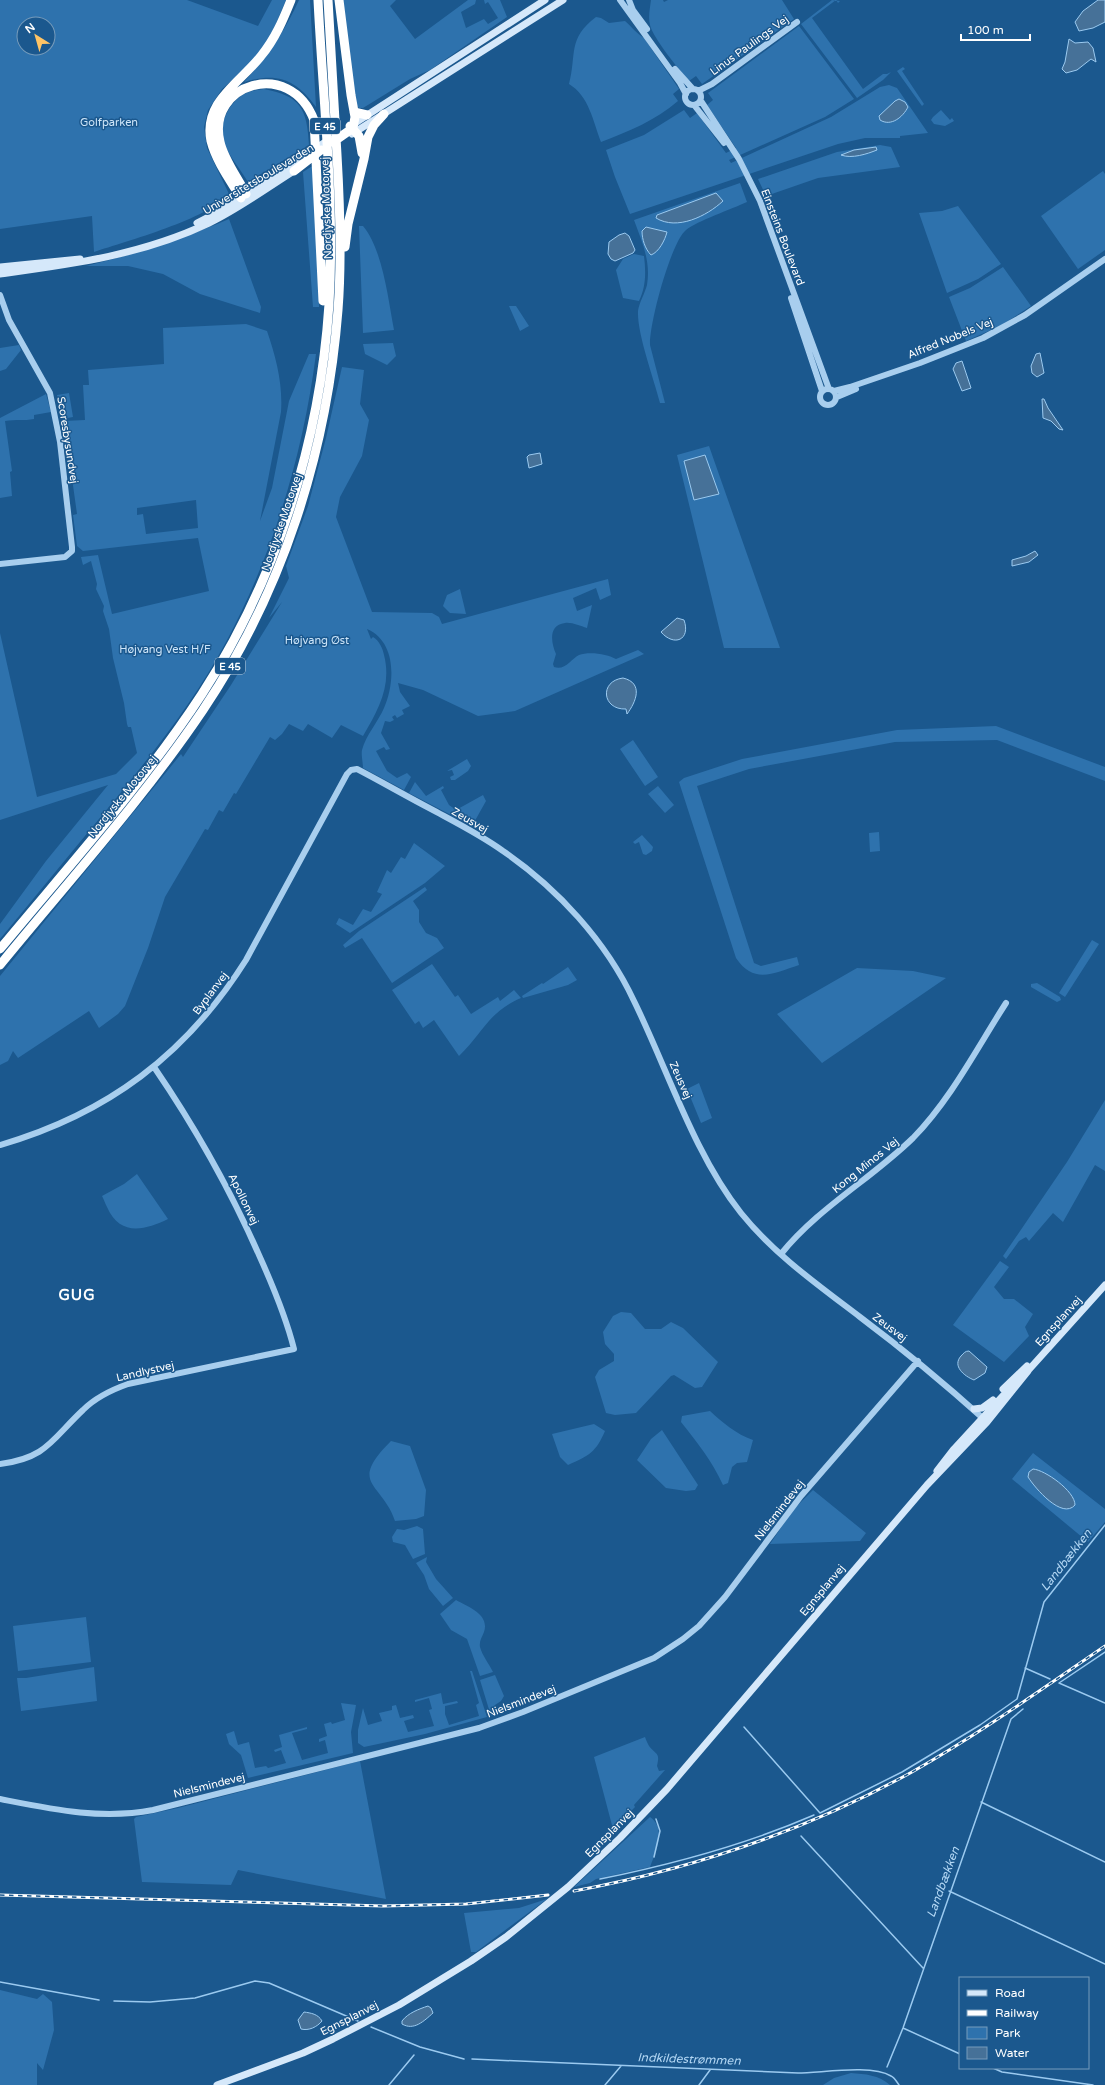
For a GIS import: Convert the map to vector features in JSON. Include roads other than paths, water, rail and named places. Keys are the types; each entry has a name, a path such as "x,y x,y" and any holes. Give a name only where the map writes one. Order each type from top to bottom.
{"highway":[{"path":"243,196 214,149 210,129 211,120 217,104 224,94 252,67 270,44 292,0"},
{"name":"Nordjyske Motorvej","path":"0,949 156,758 201,696 234,638 259,588 277,543 296,486 308,442 319,389 329,304 331,251 318,0"},
{"name":"Nordjyske Motorvej","path":"0,965 176,749 217,688 248,634 285,552 310,477 328,399 338,308 340,222 328,0"},
{"path":"294,171 308,158 350,130 354,112 339,0"},
{"path":"243,196 223,153 219,137 220,121 229,102 241,91 255,84 277,84 287,87 300,97 310,109 314,120 322,250 323,322 320,354 296,486"},
{"path":"354,112 368,115"},
{"path":"338,308 348,224 369,134 384,114"},
{"path":"350,130 362,148 361,168"}],"main road":[{"path":"350,130 368,115 545,0"},
{"path":"350,130 384,114 563,0"},
{"name":"Universitetsboulevarden","path":"0,267 56,260 89,259 138,246 202,221 308,158"},
{"name":"Universitetsboulevarden","path":"0,273 78,263 117,254 172,238 222,216 294,171"},
{"path":"0,273 56,260"},
{"name":"Egnsplanvej","path":"217,2085 303,2053 399,2005 471,1961 551,1901 595,1863 663,1794 928,1485 942,1463 985,1420 1105,1285"},
{"path":"974,1409 985,1407 1053,1343"}],"street":[{"path":"620,0 680,83 686,94 698,94 694,105"},
{"name":"Einsteins Boulevard","path":"629,0 633,10 679,74 698,94 758,201 833,392 832,404 825,405 820,398 822,391 758,201"},
{"name":"Linus Paulings Vej","path":"698,94 797,22"},
{"name":"Einsteins Boulevard","path":"686,94 686,102 694,105 729,147"},
{"name":"Alfred Nobels Vej","path":"833,392 920,363 983,338 1025,315 1105,259"},
{"name":"Alfred Nobels Vej","path":"833,392 972,347 994,337 1034,314 1105,264"},
{"name":"Scoresbysundvej","path":"0,295 8,320 43,378 52,400 60,442 72,551 65,557 0,564"},
{"path":"822,391 833,392"},
{"name":"Byplanvej","path":"0,1145 56,1126 84,1113 132,1085 154,1067 202,1021 232,982 253,947 347,774 353,769"},
{"name":"Zeusvej","path":"353,769 358,770 443,815 503,850 530,871 571,910 601,947 633,998 696,1137 717,1178 740,1212 781,1254 918,1361 985,1420"},
{"name":"Kong Minos Vej","path":"781,1254 820,1215 885,1164 914,1137 944,1101 1006,1003"},
{"name":"Apollonvej","path":"154,1067 197,1132 242,1217 283,1313 294,1349"},
{"name":"Landlystvej","path":"0,1464 25,1460 46,1448 62,1434 83,1410 112,1389 128,1384 294,1349"},
{"name":"Nielsmindevej","path":"0,1799 79,1813 111,1814 153,1810 479,1728 523,1712 654,1658 683,1639 713,1612 801,1496 918,1361"}],"water":[{"path":"1098,0 1105,0 1105,22 1093,28 1079,31 1075,22 1083,11"},
{"path":"1069,39 1075,43 1088,42 1093,48 1096,62 1091,59 1077,70 1066,73 1062,69 1065,62"},
{"path":"899,99 905,102 908,107 903,114 892,122 884,122 880,120 879,116"},
{"path":"876,147 877,150 859,156 841,155 854,150"},
{"path":"716,193 723,201 709,212 691,220 673,223 664,222 656,218 657,215"},
{"path":"646,227 667,232 665,239 657,251 651,255 646,247 643,237 642,231"},
{"path":"625,233 629,236 635,250 633,253 615,261 611,259 608,254 609,242"},
{"path":"1040,353 1044,373 1037,377 1032,373 1031,366 1036,354"},
{"path":"962,361 971,388 962,391 953,369 956,363"},
{"path":"1042,399 1044,399 1048,408 1063,430 1059,429 1051,421 1043,418"},
{"path":"540,453 542,464 529,468 527,457 529,455"},
{"path":"705,455 719,494 694,500 684,461"},
{"path":"1035,551 1038,555 1029,562 1012,566 1012,560 1026,556"},
{"path":"677,618 684,620 686,627 683,637 676,640 666,637 661,632"},
{"path":"623,678 630,680 636,688 635,699 627,714 626,709 618,708 612,705 606,695 610,684 615,680"},
{"path":"969,1351 987,1367 985,1373 974,1380 966,1376 960,1370 958,1363 961,1356"},
{"path":"1033,1469 1052,1477 1065,1488 1074,1499 1075,1505 1070,1509 1063,1508 1056,1506 1049,1501 1036,1488 1028,1477 1029,1472"},
{"path":"428,2006 431,2008 433,2013 422,2022 415,2026 406,2026 402,2024 402,2021 407,2016"},
{"path":"304,2012 316,2015 322,2021 313,2028 301,2029 298,2020"}],"waterway":[{"path":"744,1727 820,1813 902,1772 980,1725 1017,1699 1044,1602 1105,1525"},
{"path":"1059,1683 1105,1652"},
{"path":"1025,1668 1050,1679"},
{"path":"1059,1683 1105,1703"},
{"name":"Landbækken","path":"887,2067 903,2028 1011,1719 1023,1709"},
{"path":"981,1802 1105,1862"},
{"path":"600,1879 709,1853 762,1836 814,1815"},
{"path":"654,1857 660,1831 656,1819"},
{"path":"801,1836 923,1968"},
{"path":"949,1891 1105,1964"},
{"name":"Indkildestrømmen","path":"114,2001 150,2002 195,1998 255,1981 269,1983 358,2021"},
{"name":"Indkildestrømmen","path":"0,1982 99,2000"},
{"name":"Indkildestrømmen","path":"371,2027 420,2047 464,2059"},
{"path":"903,2028 959,2054"},
{"path":"389,2085 414,2055"},
{"name":"Indkildestrømmen","path":"472,2059 798,2073 871,2070 882,2072 892,2077 899,2085"},
{"path":"605,2085 621,2066"},
{"path":"995,2069 1002,2072 1093,2085"},
{"path":"699,2085 710,2070"}],"railway":[{"path":"574,1891 618,1882 706,1859 748,1845 832,1812 912,1772 962,1742 1105,1646"},
{"path":"0,1895 383,1906 466,1904 548,1895"}],"district":[{"name":"GUG","path":"77,1295"}],"park label":[{"name":"Golfparken","path":"109,122"},
{"name":"Højvang Øst","path":"317,640"},
{"name":"Højvang Vest H/F","path":"165,649"}]}
